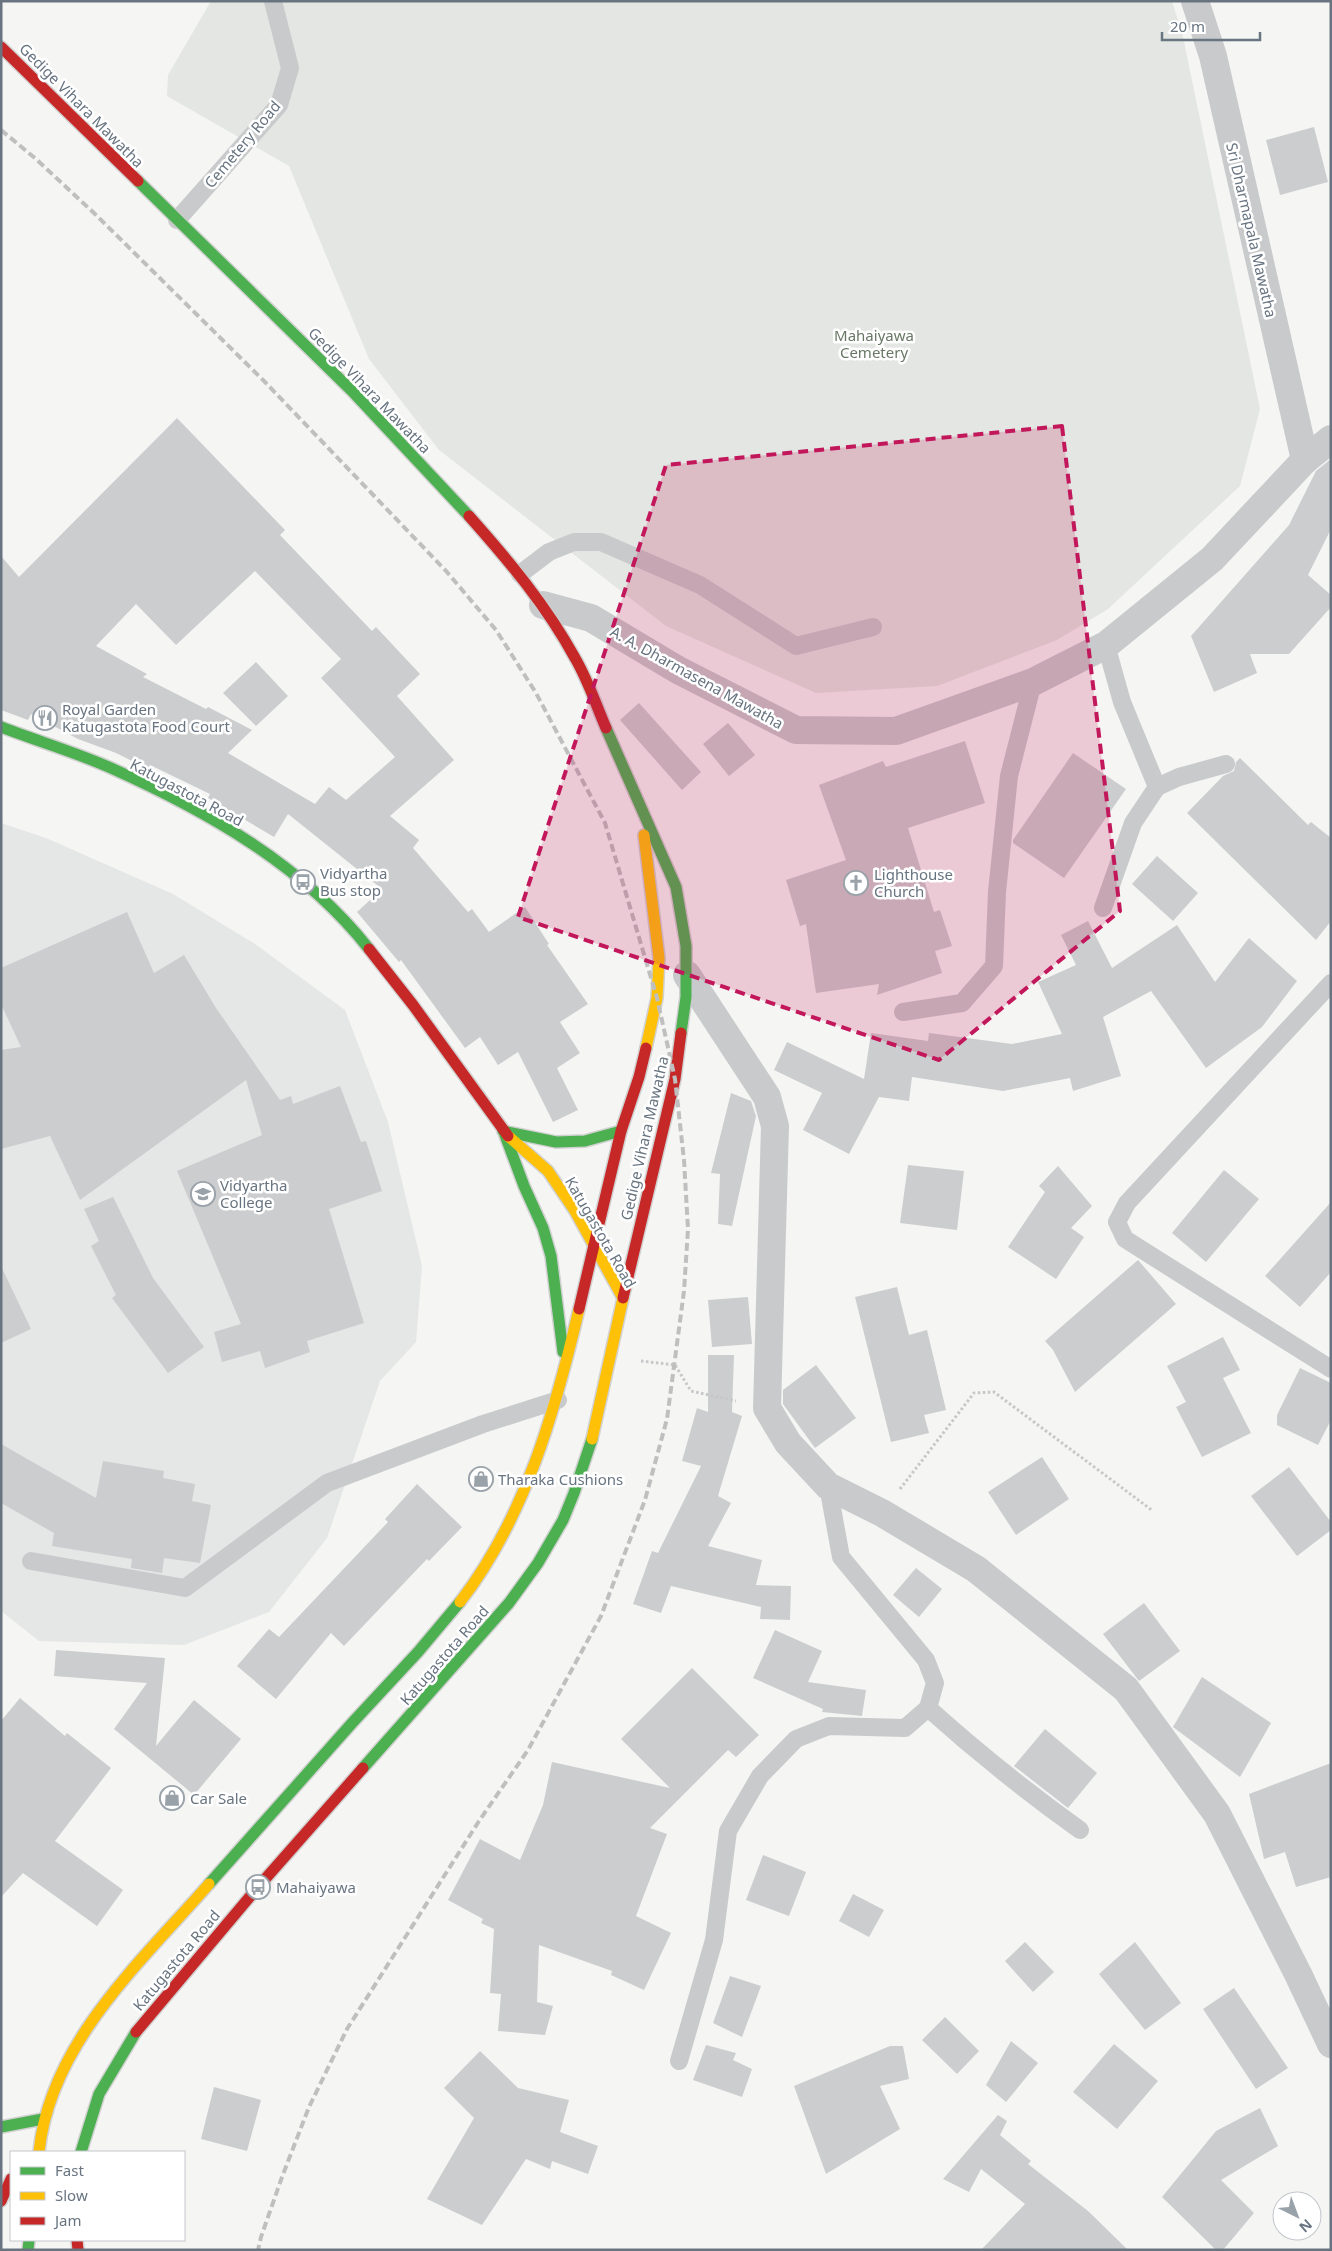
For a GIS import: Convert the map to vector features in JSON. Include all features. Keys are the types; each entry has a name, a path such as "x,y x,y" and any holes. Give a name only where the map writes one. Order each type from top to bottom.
{"main road":[{"name":"Gedige Vihara Mawatha","path":"1,47 352,391 444,488 520,574 576,659 606,725 641,811 676,887 686,946 686,997 675,1079 623,1298"},
{"name":"Katugastota Road","path":"1,727 110,768 166,794 215,820 262,851 303,882 332,908 364,943 413,1006 503,1130 548,1171 575,1211 623,1298 596,1422 562,1520 541,1557 508,1603 251,1895 139,2027 99,2094 82,2151"},
{"name":"Gedige Vihara Mawatha","path":"565,1371 594,1245 622,1132 639,1077 657,998 659,958 641,811"},
{"name":"Katugastota Road","path":"39,2151 43,2119 54,2087 71,2054 124,1983 294,1786 408,1663 477,1578 520,1500 558,1400 565,1371 551,1256 543,1228 524,1186 503,1130"},
{"path":"503,1130 556,1142 585,1141 622,1132"},
{"path":"1,2127 43,2119"},
{"path":"29,2144 43,2119"},
{"path":"1,2201 10,2181"}],"street":[{"name":"Sri Dharmapala Mawatha","path":"1195,1 1212,56 1305,460"},
{"name":"A. A. Dharmasena Mawatha","path":"542,605 591,618 678,670 796,730 896,731 1033,682 1106,644 1212,559 1305,460 1331,438"},
{"path":"687,975 767,1097 775,1126 768,1408 788,1443 828,1486 882,1513 976,1569 1126,1689 1217,1814 1298,1974 1331,2044"}],"lane":[{"name":"Cemetery Road","path":"177,220 279,105 290,68 273,1"},
{"path":"520,574 558,548 574,542 601,542 700,585 796,646 874,627"},
{"path":"1106,644 1122,702 1157,787"},
{"path":"903,1012 962,1003 994,966 997,892 1009,776 1033,682"},
{"path":"1103,908 1133,824 1157,787 1180,777 1226,764"},
{"path":"1331,983 1127,1203 1117,1222 1125,1239 1331,1369"},
{"path":"31,1561 185,1588 327,1483 483,1424 558,1400"},
{"path":"679,2061 714,1940 728,1831 760,1776 796,1739 828,1726 905,1728 928,1708 935,1683 926,1660 841,1557 828,1486"},
{"path":"928,1708 1012,1780 1080,1830"}],"path":[{"path":"610,1358 675,1365 691,1391 768,1408"},
{"path":"882,1513 974,1393 994,1392 1153,1511"}],"highlighted area":[{"path":"1062,426 1120,911 939,1060 518,917 666,465"}],"shaded area":[{"name":"Vidyartha College","path":"1,823 46,838 173,894 255,944 345,1010 388,1122 422,1266 416,1342 380,1381 327,1538 269,1612 184,1645 39,1641 1,1611"}],"green space":[{"name":"Mahaiyawa Cemetery","path":"211,1 1172,1 1183,37 1260,409 1240,486 1108,609 1057,640 937,686 816,693 666,626 439,450 369,359 289,166 167,96 168,75"}],"building":[{"path":"1314,127 1328,182 1280,195 1266,140"},
{"path":"177,418 285,530 280,535 372,631 376,627 420,674 397,696 454,760 390,816 419,840 413,848 468,912 472,909 489,932 525,907 549,944 547,945 588,1004 560,1022 580,1053 557,1068 578,1110 553,1122 518,1052 498,1065 480,1037 465,1048 401,960 399,962 357,912 382,889 288,814 274,837 208,798 210,794 150,765 148,769 116,753 78,739 31,714 28,720 1,710 1,556 19,577","holes":["255,571 341,659 321,678 395,757 346,800 329,787 315,804 228,753 252,730 143,677 147,674 96,646 136,604 176,645"]},
{"path":"1331,459 1331,529 1308,575 1331,595 1331,607 1289,654 1250,654 1257,673 1214,692 1191,636 1289,525 1316,471"},
{"path":"256,662 288,696 256,726 223,693"},
{"path":"639,703 701,772 682,790 620,720"},
{"path":"728,723 755,755 729,776 703,744"},
{"path":"965,741 985,803 908,828 934,912 940,910 952,946 935,951 942,973 877,995 879,984 816,993 806,924 800,926 786,880 846,860 819,785 883,761 886,767"},
{"path":"1073,753 1126,789 1064,878 1013,843 1013,840"},
{"path":"1240,758 1308,825 1311,822 1331,838 1331,921 1316,940 1187,813 1223,776 1234,771 1236,762"},
{"path":"1157,856 1198,893 1173,921 1132,884"},
{"path":"127,912 154,973 184,955 216,1008 280,1100 291,1096 293,1104 340,1086 361,1142 366,1141 382,1191 329,1209 364,1323 307,1341 310,1352 265,1368 260,1351 222,1362 214,1332 241,1324 177,1171 262,1135 246,1080 80,1200 50,1136 1,1149 1,1050 21,1047 1,1004 1,968"},
{"path":"1088,921 1112,968 1177,925 1215,982 1249,938 1297,981 1262,1027 1206,1068 1151,991 1103,1017 1121,1076 1073,1091 1070,1078 1003,1091 912,1077 909,1101 879,1097 849,1154 803,1130 822,1093 774,1070 787,1042 864,1079 871,1033 928,1041 929,1033 1012,1044 1062,1034 1038,982 1076,965 1061,935"},
{"path":"731,1093 751,1101 756,1116 732,1226 718,1224 720,1174 711,1173"},
{"path":"908,1165 964,1171 957,1230 900,1223"},
{"path":"1058,1166 1092,1206 1071,1228 1084,1237 1056,1279 1008,1247 1045,1192 1039,1186"},
{"path":"1224,1170 1259,1199 1206,1262 1172,1233"},
{"path":"113,1197 153,1278 204,1347 168,1373 112,1298 116,1295 91,1246 99,1241 84,1209"},
{"path":"1331,1202 1331,1272 1300,1307 1265,1276"},
{"path":"1138,1260 1176,1304 1075,1392 1053,1350 1045,1341"},
{"path":"1,1266 31,1329 1,1343"},
{"path":"897,1287 909,1335 927,1330 946,1410 924,1415 929,1433 891,1442 855,1297"},
{"path":"748,1297 752,1344 712,1347 708,1300"},
{"path":"1223,1337 1240,1370 1223,1378 1251,1433 1202,1457 1176,1407 1186,1402 1167,1366"},
{"path":"708,1355 734,1355 732,1412 742,1416 718,1496 731,1503 708,1546 762,1560 756,1585 791,1586 790,1620 760,1619 761,1607 671,1586 661,1613 633,1604 652,1551 658,1553 701,1466 682,1461 697,1408 708,1412"},
{"path":"816,1365 856,1418 815,1448 783,1404 783,1390"},
{"path":"1300,1368 1331,1383 1331,1420 1318,1445 1277,1425 1277,1415"},
{"path":"1,1444 96,1498 103,1461 164,1471 163,1478 195,1484 192,1501 211,1505 200,1563 164,1558 162,1573 131,1568 132,1559 52,1546 54,1533 1,1503"},
{"path":"1042,1457 1069,1499 1016,1535 988,1492"},
{"path":"1289,1467 1331,1522 1331,1530 1297,1556 1251,1496"},
{"path":"417,1484 462,1527 429,1561 427,1559 344,1646 331,1633 276,1699 237,1666 269,1629 279,1637 388,1522 385,1519"},
{"path":"916,1568 942,1589 919,1617 893,1595"},
{"path":"1144,1603 1180,1651 1139,1681 1103,1634"},
{"path":"775,1630 822,1651 808,1682 866,1690 862,1716 822,1712 823,1709 753,1678"},
{"path":"56,1650 165,1658 156,1746 194,1700 241,1739 194,1795 114,1729 147,1683 54,1676"},
{"path":"692,1668 759,1735 736,1757 728,1750 650,1828 667,1834 636,1916 671,1933 644,1990 611,1975 612,1971 539,1945 537,2002 553,2006 545,2035 498,2031 501,1994 490,1993 494,1929 481,1923 483,1919 448,1900 480,1839 520,1860 543,1805 552,1762 670,1788 621,1739"},
{"path":"1202,1677 1271,1723 1240,1777 1173,1727"},
{"path":"20,1698 65,1736 67,1733 111,1768 55,1841 123,1890 97,1926 23,1873 1,1897 1,1721"},
{"path":"1045,1729 1097,1773 1068,1808 1014,1766"},
{"path":"1331,1763 1331,1877 1296,1887 1285,1852 1264,1859 1249,1794"},
{"path":"763,1855 806,1872 789,1916 746,1900"},
{"path":"853,1894 884,1910 869,1937 839,1921"},
{"path":"1025,1942 1054,1972 1033,1992 1005,1961"},
{"path":"1135,1942 1181,2003 1145,2030 1099,1974"},
{"path":"730,1976 761,1986 742,2037 713,2023"},
{"path":"1234,1988 1288,2068 1256,2089 1203,2009"},
{"path":"945,2017 979,2051 957,2074 922,2040"},
{"path":"1011,2041 1038,2063 1006,2102 986,2085"},
{"path":"1114,2044 1158,2081 1117,2129 1073,2092"},
{"path":"706,2045 736,2053 733,2060 752,2069 742,2097 693,2080"},
{"path":"890,2046 903,2046 909,2079 880,2086 900,2129 826,2174 794,2086"},
{"path":"480,2051 518,2088 569,2100 560,2132 598,2146 588,2174 552,2161 550,2169 526,2159 482,2225 427,2199 474,2118 444,2088"},
{"path":"214,2087 261,2100 247,2151 201,2139"},
{"path":"1260,2108 1278,2146 1221,2180 1254,2213 1223,2250 1216,2250 1162,2197 1216,2131"},
{"path":"998,2115 1007,2121 1000,2135 1031,2161 1028,2164 1088,2211 1128,2250 981,2250 1025,2204 981,2169 969,2192 943,2179"}],"railway":[{"path":"1,130 36,159 95,214 264,381 447,572 496,630 536,693 605,823 657,998 675,1079 684,1160 688,1229 684,1291 667,1419 645,1500 601,1616 528,1750 479,1821 347,2029 309,2107 282,2177 258,2250"}],"traffic: fast":[{"path":"138,181 352,391 469,516"},
{"path":"1,727 111,768 217,822 284,866 314,891 343,919 369,949"},
{"path":"606,728 676,887 686,946 686,997 681,1033"},
{"path":"503,1131 556,1142 585,1141 621,1131"},
{"path":"505,1135 524,1186 543,1228 551,1256 563,1352"},
{"path":"363,1768 509,1603 538,1563 563,1520 592,1439"},
{"path":"209,1884 418,1652 460,1602"},
{"path":"81,2151 99,2094 136,2032"},
{"path":"1,2127 43,2119"},
{"path":"28,2250 29,2241"}],"traffic: slow":[{"path":"644,835 659,958 657,998 646,1048"},
{"path":"508,1136 548,1171 575,1211 623,1298 592,1439"},
{"path":"460,1602 483,1570 520,1500 548,1425 579,1309"},
{"path":"39,2151 47,2112 61,2075 80,2040 128,1974 209,1884"}],"traffic: jam":[{"path":"1,47 138,181"},
{"path":"469,516 512,567 552,620 580,666 606,728"},
{"path":"369,949 413,1005 508,1136"},
{"path":"623,1298 675,1079 681,1033"},
{"path":"594,1245 621,1131 639,1077 646,1048"},
{"path":"579,1309 594,1245"},
{"path":"136,2032 258,1887 363,1768"},
{"path":"1,2201 10,2181"},
{"path":"77,2241 78,2250"}],"place":[{"name":"Royal Garden Katugastota Food Court","path":"45,718"},
{"name":"Vidyartha Bus stop","path":"303,882"},
{"name":"Lighthouse Church","path":"856,883"},
{"name":"Vidyartha College","path":"203,1194"},
{"name":"Tharaka Cushions","path":"481,1479"},
{"name":"Car Sale","path":"172,1798"},
{"name":"Mahaiyawa","path":"258,1887"}]}
